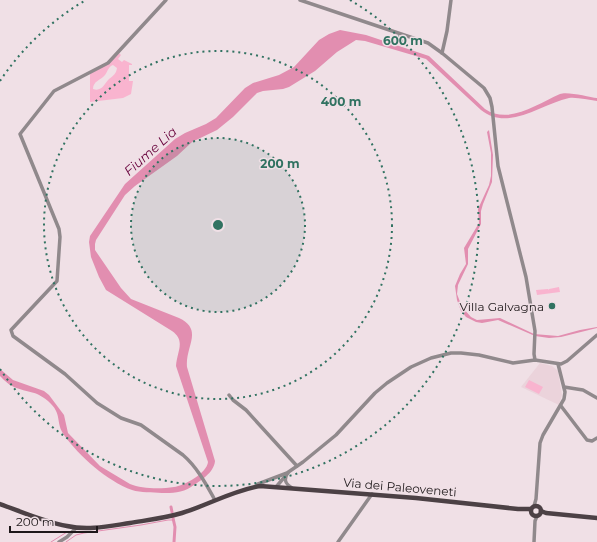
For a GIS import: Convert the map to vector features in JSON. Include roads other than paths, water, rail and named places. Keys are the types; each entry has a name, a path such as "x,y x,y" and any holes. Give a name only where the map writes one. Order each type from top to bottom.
{"main road":[{"name":"Via dei Paleoveneti","path":"0,504 46,521 76,528 102,527 155,519 182,513 238,491 255,487 274,486 372,494 597,518"}],"street":[{"path":"166,0 108,63 54,91 20,134 59,230 60,237 57,281 11,330 14,336 65,374 97,403 121,418 141,425 183,455 204,480 216,500"},
{"path":"300,0 428,43 484,88 490,98 493,111 498,166 526,277 535,331 535,360"},
{"path":"442,53 447,31 451,0"},
{"path":"274,486 336,435 375,393 411,367 445,354 461,353 479,355 513,363 535,360 558,364 564,363 597,334"},
{"path":"534,542 540,443 565,396 558,364"},
{"path":"564,387 584,390 597,398"},
{"path":"230,395 233,400 246,410 297,466"},
{"path":"561,406 587,440 592,441 597,438"},
{"path":"255,487 258,484 288,474"},
{"path":"288,474 286,482 288,486 292,488"},
{"path":"274,486 274,483 278,477"},
{"path":"338,542 372,494"},
{"path":"59,542 76,528"}],"waterway":[{"path":"171,507 172,512"},
{"path":"173,518 175,527 174,542"},
{"path":"66,542 76,535 84,533 168,520 172,520 174,522"},
{"path":"51,542 67,532"}],"place":[{"name":"Villa Galvagna","path":"552,306"}],"water label":[{"name":"Fiume Lia","path":"150,151"}]}
